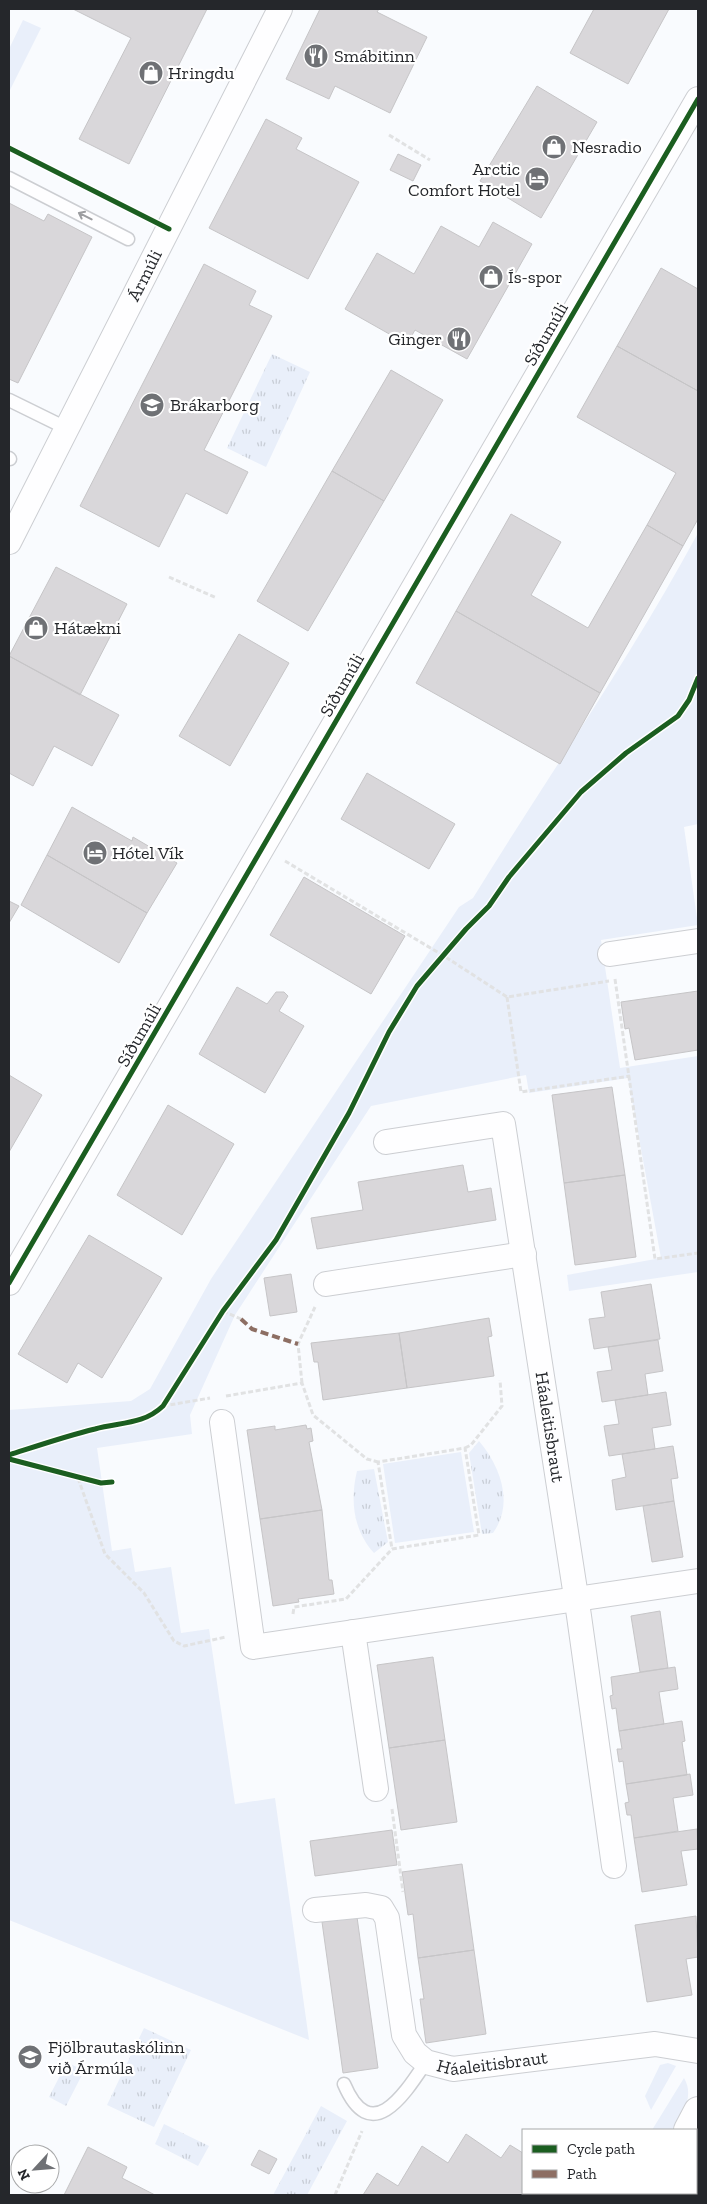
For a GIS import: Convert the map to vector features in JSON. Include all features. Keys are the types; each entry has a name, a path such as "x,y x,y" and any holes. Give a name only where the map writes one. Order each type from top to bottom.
{"street":[{"name":"Ármúli","path":"9,542 280,9"},
{"name":"Síðumúli","path":"9,1283 264,849 698,99"},
{"path":"610,954 698,941"},
{"name":"Háaleitisbraut","path":"386,1142 503,1124 576,1599 614,1866"},
{"path":"326,1284 524,1254"},
{"path":"222,1422 254,1647 698,1581"},
{"path":"353,1632 376,1789"},
{"name":"Háaleitisbraut","path":"315,1910 366,1905 382,1908 387,1918 404,2035 415,2053 426,2062 453,2068 655,2044 698,2051"},
{"path":"689,2129 698,2111"}],"lane":[{"path":"9,178 128,238"},
{"path":"9,400 66,428"},
{"path":"344,2084 351,2101 358,2108 368,2114 386,2110 396,2104 426,2062"}],"path":[{"path":"388,135 430,160"},
{"path":"169,577 217,598"},
{"path":"264,849 444,956 508,997 615,980"},
{"path":"610,954 630,1076 655,1259 698,1253"},
{"path":"508,997 521,1092 630,1076"},
{"path":"326,1284 298,1344 302,1383 313,1415 367,1459 378,1462 465,1448 471,1445 502,1406 500,1380"},
{"path":"223,1311 241,1319"},
{"path":"163,1406 302,1383"},
{"path":"293,1618 294,1607 346,1599 392,1549 479,1535 465,1448"},
{"path":"378,1462 392,1549"},
{"path":"78,1478 105,1554 144,1593 174,1641 184,1646 251,1632"},
{"path":"394,1833 400,1871"},
{"path":"335,2195 368,2114"}],"green space":[{"path":"23,20 41,28 9,92 9,49"},
{"path":"272,354 310,372 266,467 227,448"},
{"path":"698,533 698,824 684,827 698,925 601,940 620,1068 698,1056 698,1272 569,1291 567,1275 661,1258 628,1078 529,1093 526,1075 371,1106 235,1315 190,1415 192,1434 97,1448 112,1551 131,1548 135,1572 171,1567 181,1633 209,1629 235,1804 275,1798 309,2040 9,1920 9,1410 131,1401 150,1389 211,1279 459,907 473,898 617,672"},
{"path":"479,1441 487,1451 499,1474 504,1498 503,1510 493,1533 482,1534 469,1453"},
{"path":"461,1452 474,1532 395,1543 383,1464"},
{"path":"374,1469 388,1542 374,1553 361,1535 355,1514 354,1493 357,1471"},
{"path":"144,2028 191,2050 154,2127 107,2105"},
{"path":"67,2062 84,2071 66,2106 49,2097"},
{"path":"668,2063 676,2066 651,2110 645,2096 660,2065"},
{"path":"684,2078 687,2085 688,2099 680,2118 673,2129 653,2129"},
{"path":"321,2106 347,2121 307,2195 273,2195"},
{"path":"164,2124 209,2146 198,2166 155,2144"},
{"path":"698,2144 697,2195 669,2195 697,2194"}],"building":[{"path":"73,9 207,9 129,164 79,139 131,38"},
{"path":"320,9 379,9 377,12 427,37 390,113 335,86 329,99 286,79"},
{"path":"594,9 669,9 628,84 570,53"},
{"path":"537,86 597,122 541,218 480,181"},
{"path":"266,119 302,138 296,149 359,182 308,279 209,228"},
{"path":"398,154 421,165 413,181 390,170"},
{"path":"9,203 44,221 48,214 92,237 18,383 9,379"},
{"path":"493,222 532,244 467,359 415,330 407,344 345,309 377,253 414,274 441,226 479,247"},
{"path":"204,264 256,291 249,305 272,316 204,450 248,472 227,514 186,493 159,547 80,506"},
{"path":"661,268 698,289 698,391 617,346"},
{"path":"617,346 698,391 698,519 683,546 647,525 676,473 577,417"},
{"path":"391,370 443,400 384,501 332,471"},
{"path":"332,471 384,501 308,631 257,601"},
{"path":"511,514 561,542 531,595 588,628 647,525 683,546 600,693 456,611"},
{"path":"56,567 127,604 80,695 9,656"},
{"path":"456,611 600,693 560,764 416,683"},
{"path":"239,634 289,663 230,766 179,736"},
{"path":"9,656 119,715 92,766 54,746 33,786 9,773"},
{"path":"367,773 455,824 429,869 341,819"},
{"path":"72,807 132,841 133,837 177,863 147,913 47,855"},
{"path":"47,855 147,913 119,963 21,905"},
{"path":"304,877 405,936 371,994 270,935"},
{"path":"9,901 19,906 9,923"},
{"path":"237,987 267,1004 276,992 284,992 288,996 279,1011 304,1026 265,1093 199,1054"},
{"path":"698,991 698,1050 635,1060 629,1028 625,1029 621,1002"},
{"path":"9,1075 42,1095 9,1152"},
{"path":"612,1087 625,1175 564,1183 552,1095"},
{"path":"168,1105 234,1144 182,1235 117,1195"},
{"path":"463,1165 468,1192 491,1188 496,1220 317,1249 311,1218 363,1210 358,1182"},
{"path":"625,1175 636,1257 575,1265 564,1183"},
{"path":"89,1235 162,1278 102,1378 78,1363 67,1383 18,1354"},
{"path":"291,1274 297,1312 270,1316 264,1278"},
{"path":"651,1284 660,1339 594,1349 589,1319 605,1317 601,1292"},
{"path":"489,1318 492,1336 488,1337 494,1376 407,1388 399,1333"},
{"path":"399,1333 407,1388 323,1400 318,1362 314,1362 311,1343"},
{"path":"658,1340 663,1371 645,1374 648,1395 602,1402 597,1372 612,1370 608,1347"},
{"path":"666,1392 671,1425 652,1428 655,1449 609,1456 604,1426 619,1424 615,1400"},
{"path":"306,1425 307,1429 311,1428 313,1441 309,1442 322,1510 260,1519 247,1430 275,1426 275,1430"},
{"path":"673,1446 678,1478 671,1479 674,1501 616,1510 612,1480 626,1477 622,1454"},
{"path":"674,1501 683,1557 652,1562 643,1506"},
{"path":"322,1510 329,1580 332,1580 334,1594 298,1599 299,1602 273,1606 260,1519"},
{"path":"660,1611 668,1668 640,1672 631,1616"},
{"path":"433,1657 445,1740 389,1748 377,1665"},
{"path":"675,1667 678,1689 659,1692 664,1724 619,1731 616,1708 612,1709 610,1696 613,1695 611,1677"},
{"path":"682,1721 685,1741 682,1742 687,1775 626,1784 623,1761 619,1762 617,1749 622,1749 619,1731"},
{"path":"445,1740 457,1822 401,1830 389,1748"},
{"path":"690,1774 693,1795 673,1798 678,1831 634,1838 631,1815 627,1815 625,1803 629,1802 626,1784"},
{"path":"697,1829 698,1849 681,1851 687,1885 642,1892 634,1838"},
{"path":"392,1830 397,1865 315,1876 310,1841"},
{"path":"462,1864 474,1950 418,1958 413,1914 408,1915 402,1872"},
{"path":"696,1916 698,1957 686,1959 692,1995 647,2002 635,1925"},
{"path":"357,1917 378,2068 343,2073 322,1922"},
{"path":"474,1950 486,2034 426,2043 420,1999 424,1999 418,1958"},
{"path":"466,2134 501,2158 510,2145 522,2152 522,2194 538,2194 363,2195 377,2173 398,2186 422,2146 448,2163"},
{"path":"88,2147 127,2167 122,2178 155,2195 64,2195"},
{"path":"259,2150 277,2159 269,2174 251,2165"}],"marked path":[{"path":"241,1319 252,1329 298,1344"}],"cycle path":[{"path":"9,1283 698,99"},
{"path":"9,148 169,229"},
{"path":"9,1455 84,1432 139,1420 163,1406 223,1311 276,1240 349,1113 389,1032 417,986 466,929 489,906 509,877 581,792 626,753 678,716 689,700 698,678"},
{"path":"9,1459 101,1483 112,1482"}],"place":[{"name":"Smábitinn","path":"316,56"},
{"name":"Hringdu","path":"151,73"},
{"name":"Nesradio","path":"554,147"},
{"name":"Arctic Comfort Hotel","path":"537,179"},
{"name":"Ís-spor","path":"491,277"},
{"name":"Ginger","path":"459,339"},
{"name":"Brákarborg","path":"152,405"},
{"name":"Hátækni","path":"36,628"},
{"name":"Hótel Vík","path":"95,853"},
{"name":"Fjölbrautaskólinn við Ármúla","path":"30,2057"}]}
